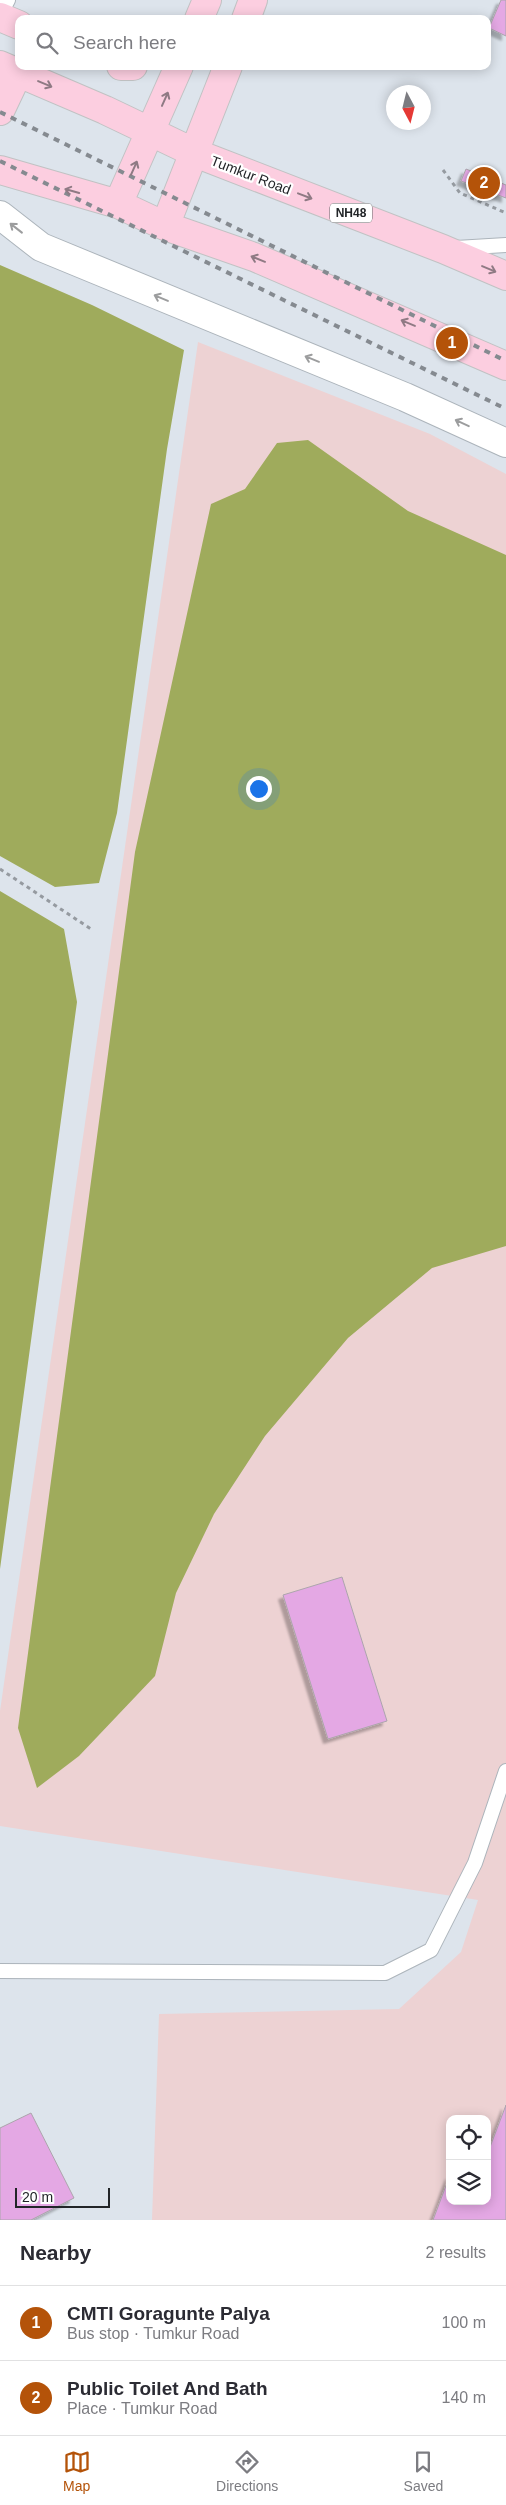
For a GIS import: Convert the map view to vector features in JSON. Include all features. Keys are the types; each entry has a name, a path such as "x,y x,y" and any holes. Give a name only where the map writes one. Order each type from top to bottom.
{"highway":[{"path":"200,15 206,0"},
{"path":"247,15 253,0"},
{"path":"0,16 15,23"},
{"path":"0,111 9,69"},
{"name":"Tumkur Road","path":"9,69 105,110 195,153 443,249 506,276"},
{"path":"118,204 178,70"},
{"path":"165,226 226,70"},
{"path":"0,170 118,204 165,226 254,257 506,366"}],"street":[{"path":"0,215 41,247 405,397 506,443"}],"lane":[{"path":"0,16 8,0"},
{"path":"443,249 506,245"},
{"path":"0,1971 385,1973 431,1950 474,1863 506,1770"}],"path":[{"path":"442,170 460,193 506,213"},
{"path":"0,869 91,929"}],"shaded area":[{"path":"198,342 430,434 506,474 506,2220 152,2220 159,2014 399,2009 461,1952 478,1900 0,1826 0,1711"}],"green space":[{"path":"0,265 92,305 184,350 167,449 117,813 99,883 55,887 0,856"},
{"path":"308,440 408,511 506,555 506,1246 432,1268 348,1338 265,1436 214,1514 176,1593 155,1676 79,1756 37,1788 18,1728 135,852 211,504 245,489 277,443"},
{"path":"0,891 64,929 77,1002 0,1569"}],"building":[{"path":"501,0 506,0 506,36 491,29 491,23"},
{"path":"466,169 506,185 506,198 461,181"},
{"path":"342,1577 387,1721 328,1739 283,1595"},
{"path":"506,2105 506,2220 433,2220 446,2186 446,2205 491,2205 491,2144"},
{"path":"31,2113 74,2198 31,2220 0,2220 0,2128"}],"railway":[{"path":"0,112 506,361"},
{"path":"0,161 506,409"}],"place":[{"name":"Public Toilet And Bath","path":"484,183"},
{"name":"CMTI Goragunte Palya","path":"452,343"}]}
